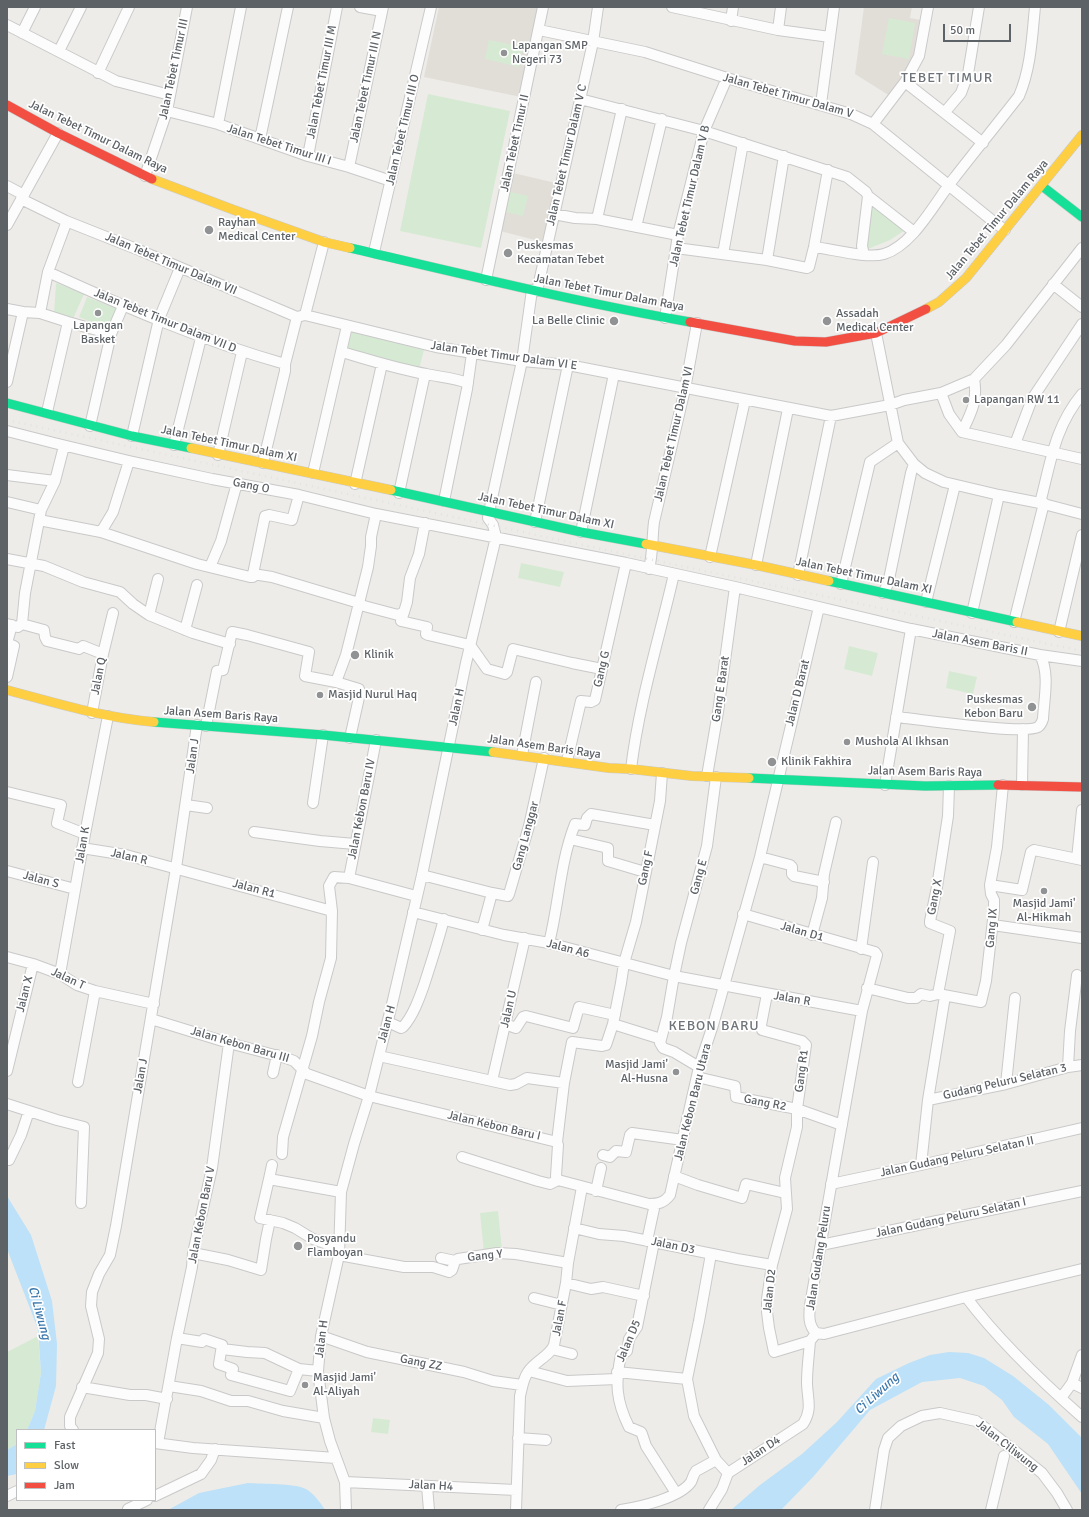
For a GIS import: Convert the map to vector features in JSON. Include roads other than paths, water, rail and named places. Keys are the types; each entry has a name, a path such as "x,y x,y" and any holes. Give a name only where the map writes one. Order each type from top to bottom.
{"street":[{"path":"22,33 35,7"},
{"path":"59,51 81,7"},
{"path":"98,73 129,7"},
{"name":"Jalan Tebet Timur III","path":"145,176 167,111 187,7"},
{"path":"218,124 242,7"},
{"path":"260,139 288,7"},
{"name":"Jalan Tebet Timur III M","path":"308,156 337,7"},
{"path":"360,7 382,9"},
{"name":"Jalan Tebet Timur III O","path":"374,252 431,7"},
{"name":"Jalan Tebet Timur II","path":"486,280 543,7"},
{"name":"Jalan Tebet Timur Dalam V C","path":"488,512 522,361 535,291 593,42 598,7"},
{"path":"672,7 687,9 732,21 778,30 830,37"},
{"path":"732,21 733,7"},
{"path":"778,30 782,7"},
{"path":"821,104 834,7"},
{"path":"873,124 905,82 919,56 928,7"},
{"path":"945,112 960,93 968,74 979,7"},
{"path":"814,246 864,255 883,254 898,246 914,232 954,178 1019,96 1024,85 1029,60 1035,7"},
{"name":"Jalan Tebet Timur III N","path":"349,167 382,9"},
{"path":"7,25 59,51 98,73 125,85 170,95"},
{"name":"Jalan Tebet Timur Dalam V","path":"539,30 645,52 727,78 821,104 851,114 873,124 1005,230"},
{"name":"Jalan Tebet Timur Dalam V B","path":"665,318 678,235 704,130 727,78"},
{"path":"905,82 983,143"},
{"path":"580,98 704,130 846,176 866,192 868,196 914,232"},
{"name":"Jalan Tebet Timur Dalam Raya","path":"7,105 58,133 145,176 324,242 374,252 535,291 665,318 804,341 826,342 876,333 914,316 939,302 954,291 1042,186 1082,135"},
{"path":"597,219 622,109"},
{"name":"Jalan Tebet Timur III I","path":"167,111 218,124 308,156 349,167 391,181"},
{"path":"636,227 662,119"},
{"path":"7,225 58,133"},
{"path":"723,254 743,143"},
{"path":"767,260 784,156"},
{"path":"676,248 767,260 806,268 811,265 828,170"},
{"name":"Jalan Tebet Timur Dalam VII","path":"7,186 23,197 66,221 301,316 324,320"},
{"path":"1042,186 1082,217"},
{"path":"864,255 862,246 868,196"},
{"path":"554,214 575,218 597,219 678,235"},
{"path":"40,313 48,272 66,221"},
{"path":"264,463 285,371 285,364 324,242"},
{"path":"962,432 973,408 976,391 974,379 1006,345 1082,248"},
{"path":"132,436 159,319 180,268"},
{"name":"Jalan Tebet Timur Dalam VII D","path":"48,272 122,306 159,319 201,338 242,352 285,364"},
{"path":"1053,284 1082,306"},
{"path":"90,426 111,334 122,306"},
{"path":"7,309 40,313 111,334"},
{"path":"7,382 23,312"},
{"name":"Jalan Tebet Timur Dalam VI E","path":"324,320 436,347 522,361 568,365 788,409 831,416 890,405 904,400 941,393 974,379"},
{"path":"47,412 68,322"},
{"name":"Jalan Tebet Timur Dalam VI","path":"649,569 653,552 652,541 654,522 685,388 697,323"},
{"path":"1015,444 1032,400 1082,324"},
{"path":"313,473 347,326"},
{"path":"876,333 880,344 898,443 914,464 925,474 955,485 1042,503 1082,514"},
{"path":"174,445 201,338"},
{"path":"218,454 242,352"},
{"path":"342,352 382,364 468,382"},
{"path":"444,501 468,382 472,353"},
{"path":"355,484 382,364"},
{"path":"535,522 568,365"},
{"path":"399,493 425,374"},
{"path":"581,532 614,374"},
{"path":"941,393 949,414 962,432 1082,459"},
{"path":"1014,622 1042,503 1052,452 1063,422 1073,405 1082,394"},
{"path":"710,557 745,400"},
{"name":"Jalan Tebet Timur Dalam XI","path":"7,403 47,412 90,426 132,436 313,473 355,484 444,501 581,532 756,565 1082,636"},
{"path":"756,565 788,409"},
{"path":"798,575 831,416"},
{"name":"Gang O","path":"7,431 129,461 298,495 376,514 626,563 674,574"},
{"path":"841,584 870,462 898,443"},
{"path":"7,677 14,646 7,644 25,593 40,515 55,481 64,446"},
{"path":"101,532 112,512 129,461"},
{"path":"883,593 888,584 914,464"},
{"path":"7,474 55,481"},
{"path":"210,567 221,541 237,483"},
{"path":"926,602 955,485"},
{"path":"7,502 40,515 101,532 210,567 253,577 265,516 269,515 292,520 298,495"},
{"path":"972,613 999,495"},
{"path":"488,512 488,518 493,525 496,537"},
{"path":"336,682 346,655 355,612 359,603 368,567 371,537 376,514"},
{"path":"425,523 419,554 410,578 407,602 401,621 427,627 426,634 428,635 470,645 487,669 505,674 508,672 513,648 602,669"},
{"path":"1058,632 1082,535"},
{"name":"Jalan H","path":"346,1510 346,1482 330,1441 324,1418 318,1371 321,1336 339,1251 341,1192 369,1096 388,1022 412,912 422,875 470,645 496,537"},
{"path":"7,559 44,566 83,582 120,592 132,604 149,616 185,630 230,644 232,632 309,652 305,676 336,682 355,687 360,690 350,738"},
{"name":"Gang G","path":"567,761 580,702 582,700 591,702 595,700 626,563"},
{"path":"253,574 272,577 359,603 364,606 397,614 404,612"},
{"path":"630,769 645,690 674,574"},
{"name":"Jalan Asem Baris II","path":"674,574 910,629 1040,654 1044,664 1045,676 1042,723 1037,728 1022,729 980,727 896,717"},
{"path":"149,616 158,579"},
{"path":"185,630 197,585"},
{"name":"Gang E Barat","path":"712,777 718,712 735,587"},
{"name":"Jalan D Barat","path":"777,779 819,607"},
{"name":"Jalan Q","path":"92,713 103,654 113,613"},
{"path":"13,624 44,630 47,641 79,649 83,646 103,654"},
{"path":"885,785 910,629"},
{"name":"Jalan J","path":"72,1429 70,1426 70,1418 82,1387 98,1353 99,1339 91,1306 92,1292 99,1274 110,1255 116,1226 186,804 202,726 217,671 223,670 230,644"},
{"path":"1040,654 1082,661"},
{"path":"522,755 536,682"},
{"name":"Jalan Asem Baris Raya","path":"7,690 108,716 202,726 324,735 522,755 608,768 662,773 712,777 885,785 1022,785 1082,787"},
{"name":"Jalan K","path":"60,974 82,848 108,716"},
{"path":"1022,729 1022,785"},
{"path":"313,803 324,735"},
{"name":"Jalan Kebon Baru IV","path":"349,878 376,740"},
{"name":"Gang Langgar","path":"492,893 508,896 509,894 529,826 544,758"},
{"name":"Gang F","path":"564,1083 572,1042 602,1046 606,1045 614,1019 624,963 636,922 660,801 662,773"},
{"name":"Gang E","path":"661,1039 667,1017 674,976 707,846 712,777"},
{"name":"Jalan Kebon Baru Utara","path":"655,1204 664,1202 670,1195 698,1072 760,857 777,779"},
{"name":"Gang IX","path":"942,995 978,1003 982,1001 986,981 995,906 990,885 997,847 1003,785"},
{"name":"Gang X","path":"942,995 950,931 935,926 930,923 930,921 948,816 949,786"},
{"path":"7,792 60,805 57,823 85,834"},
{"path":"186,804 207,808"},
{"path":"990,885 1022,890 1031,852 1034,850 1079,860 1082,810"},
{"path":"548,944 554,921 561,874 575,824 585,826 587,818 590,814 655,825"},
{"path":"812,935 822,898 824,874 836,822"},
{"path":"254,832 355,844"},
{"path":"570,839 608,848 608,861 645,872"},
{"name":"Jalan R","path":"82,848 126,855 176,868"},
{"path":"760,857 790,865 794,876 824,882"},
{"path":"861,949 873,862"},
{"name":"Jalan R1","path":"176,868 332,911"},
{"name":"Jalan S","path":"7,871 75,889"},
{"path":"422,875 492,893 482,930"},
{"path":"282,1154 283,1137 294,1095 303,1070 331,958 332,911 329,886 332,880 334,877 349,878 416,896"},
{"name":"Jalan A6","path":"412,912 482,930 525,938 674,976 723,986"},
{"name":"Jalan D1","path":"743,914 861,949"},
{"path":"388,1022 403,1028 409,1019 434,957 444,919"},
{"path":"993,925 1082,938"},
{"name":"Jalan U","path":"492,1081 525,938"},
{"name":"Jalan Gudang Peluru","path":"813,1337 810,1312 831,1184 862,1011 877,955 875,952 861,949"},
{"name":"Jalan T","path":"7,957 33,964 60,974 77,985 95,991 154,1004"},
{"name":"Jalan X","path":"7,1071 33,964"},
{"path":"1068,1067 1070,1031 1077,975"},
{"name":"Jalan R","path":"723,986 862,1011"},
{"path":"868,988 908,998 917,997 921,994 930,996 942,995 921,1165"},
{"path":"78,1082 95,991"},
{"name":"Gang R1","path":"767,994 761,1025 762,1030 802,1041 806,1045 797,1110"},
{"path":"1006,1084 1015,998"},
{"path":"505,1024 516,1028 523,1016 526,1016 573,1028 579,1007 614,1019 661,1039 661,1047 674,1052 698,1072"},
{"name":"Jalan Kebon Baru III","path":"151,1019 294,1061 307,1074 369,1096"},
{"name":"Jalan Kebon Baru V","path":"157,1443 167,1399 177,1338 192,1267 192,1252 212,1168 230,1043"},
{"path":"273,1073 277,1055"},
{"path":"379,1056 513,1085 528,1078 564,1083 557,1142"},
{"name":"Gudang Peluru Selatan 3","path":"928,1100 1006,1084 1068,1067 1082,1065"},
{"name":"Gang R2","path":"698,1072 735,1086 736,1097 797,1110 842,1125"},
{"name":"Jalan Kebon Baru I","path":"369,1096 557,1142 556,1176 558,1180"},
{"path":"7,1104 84,1127 80,1203"},
{"path":"9,1160 21,1135 28,1110"},
{"name":"Jalan D2","path":"797,1110 798,1127 785,1178 787,1209 772,1265 767,1312 773,1350 775,1352 813,1337"},
{"name":"Jalan Gudang Peluru Selatan II","path":"831,1184 1082,1128"},
{"path":"603,1155 610,1157 616,1151 626,1152 630,1135 632,1133 683,1140"},
{"path":"462,1158 550,1184 558,1180 650,1204 655,1204"},
{"path":"272,1165 260,1218 295,1228 313,1239 339,1251"},
{"path":"596,1190 601,1168"},
{"path":"674,1176 742,1198 746,1184 785,1193"},
{"path":"269,1179 341,1192"},
{"name":"Jalan F","path":"516,1510 520,1396 522,1385 529,1371 552,1349 557,1334 582,1187"},
{"name":"Jalan Gudang Peluru Selatan I","path":"821,1245 1082,1191"},
{"name":"Jalan D5","path":"655,1204 644,1296 637,1327 629,1339 626,1352 622,1353 621,1355 617,1376 620,1400 629,1427 641,1432 644,1443 676,1493"},
{"path":"192,1252 228,1260 261,1270 270,1220"},
{"name":"Jalan D3","path":"574,1228 600,1234 624,1236 772,1265"},
{"name":"Gang Y","path":"339,1251 404,1267 433,1267 450,1272 455,1261 458,1259 497,1253 516,1254 568,1263"},
{"name":"Jalan D4","path":"711,1254 700,1321 687,1379 694,1416 716,1460 728,1473 803,1424 807,1418 809,1405 807,1382 813,1337"},
{"path":"441,1258 455,1261"},
{"path":"813,1337 966,1296 1082,1269"},
{"path":"566,1283 591,1289 603,1287 644,1296"},
{"path":"966,1296 985,1323 1082,1417"},
{"path":"534,1298 562,1305"},
{"name":"Gang ZZ","path":"321,1336 367,1352 464,1372 493,1381 522,1385"},
{"path":"177,1338 202,1342 204,1339 222,1345 219,1364 233,1369 231,1375 290,1391 299,1369"},
{"path":"222,1349 264,1353 299,1369 318,1371"},
{"path":"552,1349 572,1354"},
{"path":"1061,1398 1072,1383 1082,1355"},
{"path":"529,1371 567,1381 617,1376 687,1379"},
{"path":"1072,1383 1082,1388"},
{"path":"169,1386 201,1391 231,1401 248,1401 324,1418"},
{"path":"82,1387 130,1395 146,1395 167,1399"},
{"name":"Jalan Ciliwung","path":"875,1510 884,1450 888,1438 901,1426 922,1416 940,1413 976,1421 991,1432 1042,1473 1067,1510"},
{"path":"518,1438 546,1440"},
{"path":"157,1443 336,1458"},
{"path":"156,1496 202,1474 211,1460 215,1449"},
{"path":"991,1510 1004,1456"},
{"path":"621,1510 639,1507 676,1493 691,1482 696,1471 716,1460"},
{"path":"709,1510 722,1489 728,1473"},
{"name":"Jalan H4","path":"346,1482 516,1490"},
{"path":"427,1486 429,1510"},
{"path":"7,1496 16,1492"},
{"path":"128,1509 145,1501"}],"water":[{"name":"Ci Liwung","path":"7,1196 31,1235 52,1301 57,1344 56,1386 44,1429 27,1429 35,1411 41,1373 38,1329 7,1249"},
{"name":"Ci Liwung","path":"949,1352 968,1353 984,1358 1013,1376 1049,1405 1082,1438 1082,1494 1048,1444 1014,1417 1002,1400 984,1386 960,1378 922,1382 870,1410 813,1477 781,1510 731,1510 760,1485 802,1454 837,1422 876,1379 909,1363 930,1355"},
{"path":"16,1445 16,1474 7,1476 7,1450"},
{"path":"248,1483 301,1487 311,1493 325,1510 168,1510 199,1493"}],"railway":[{"path":"7,420 564,541 1082,651"}],"place":[{"name":"Lapangan SMP Negeri 73","path":"504,53"},
{"name":"Rayhan Medical Center","path":"209,230"},
{"name":"Puskesmas Kecamatan Tebet","path":"508,253"},
{"name":"Lapangan Basket","path":"98,313"},
{"name":"La Belle Clinic","path":"614,321"},
{"name":"Assadah Medical Center","path":"827,321"},
{"name":"Lapangan RW 11","path":"966,400"},
{"name":"Klinik","path":"355,655"},
{"name":"Masjid Nurul Haq","path":"320,695"},
{"name":"Puskesmas Kebon Baru","path":"1032,707"},
{"name":"Mushola Al Ikhsan","path":"847,742"},
{"name":"Klinik Fakhira","path":"772,762"},
{"name":"Masjid Jami' Al-Hikmah","path":"1044,891"},
{"name":"Masjid Jami' Al-Husna","path":"676,1072"},
{"name":"Posyandu Flamboyan","path":"298,1246"},
{"name":"Masjid Jami' Al-Aliyah","path":"305,1385"}],"district":[{"name":"TEBET TIMUR","path":"947,78"},
{"name":"KEBON BARU","path":"714,1026"}]}
